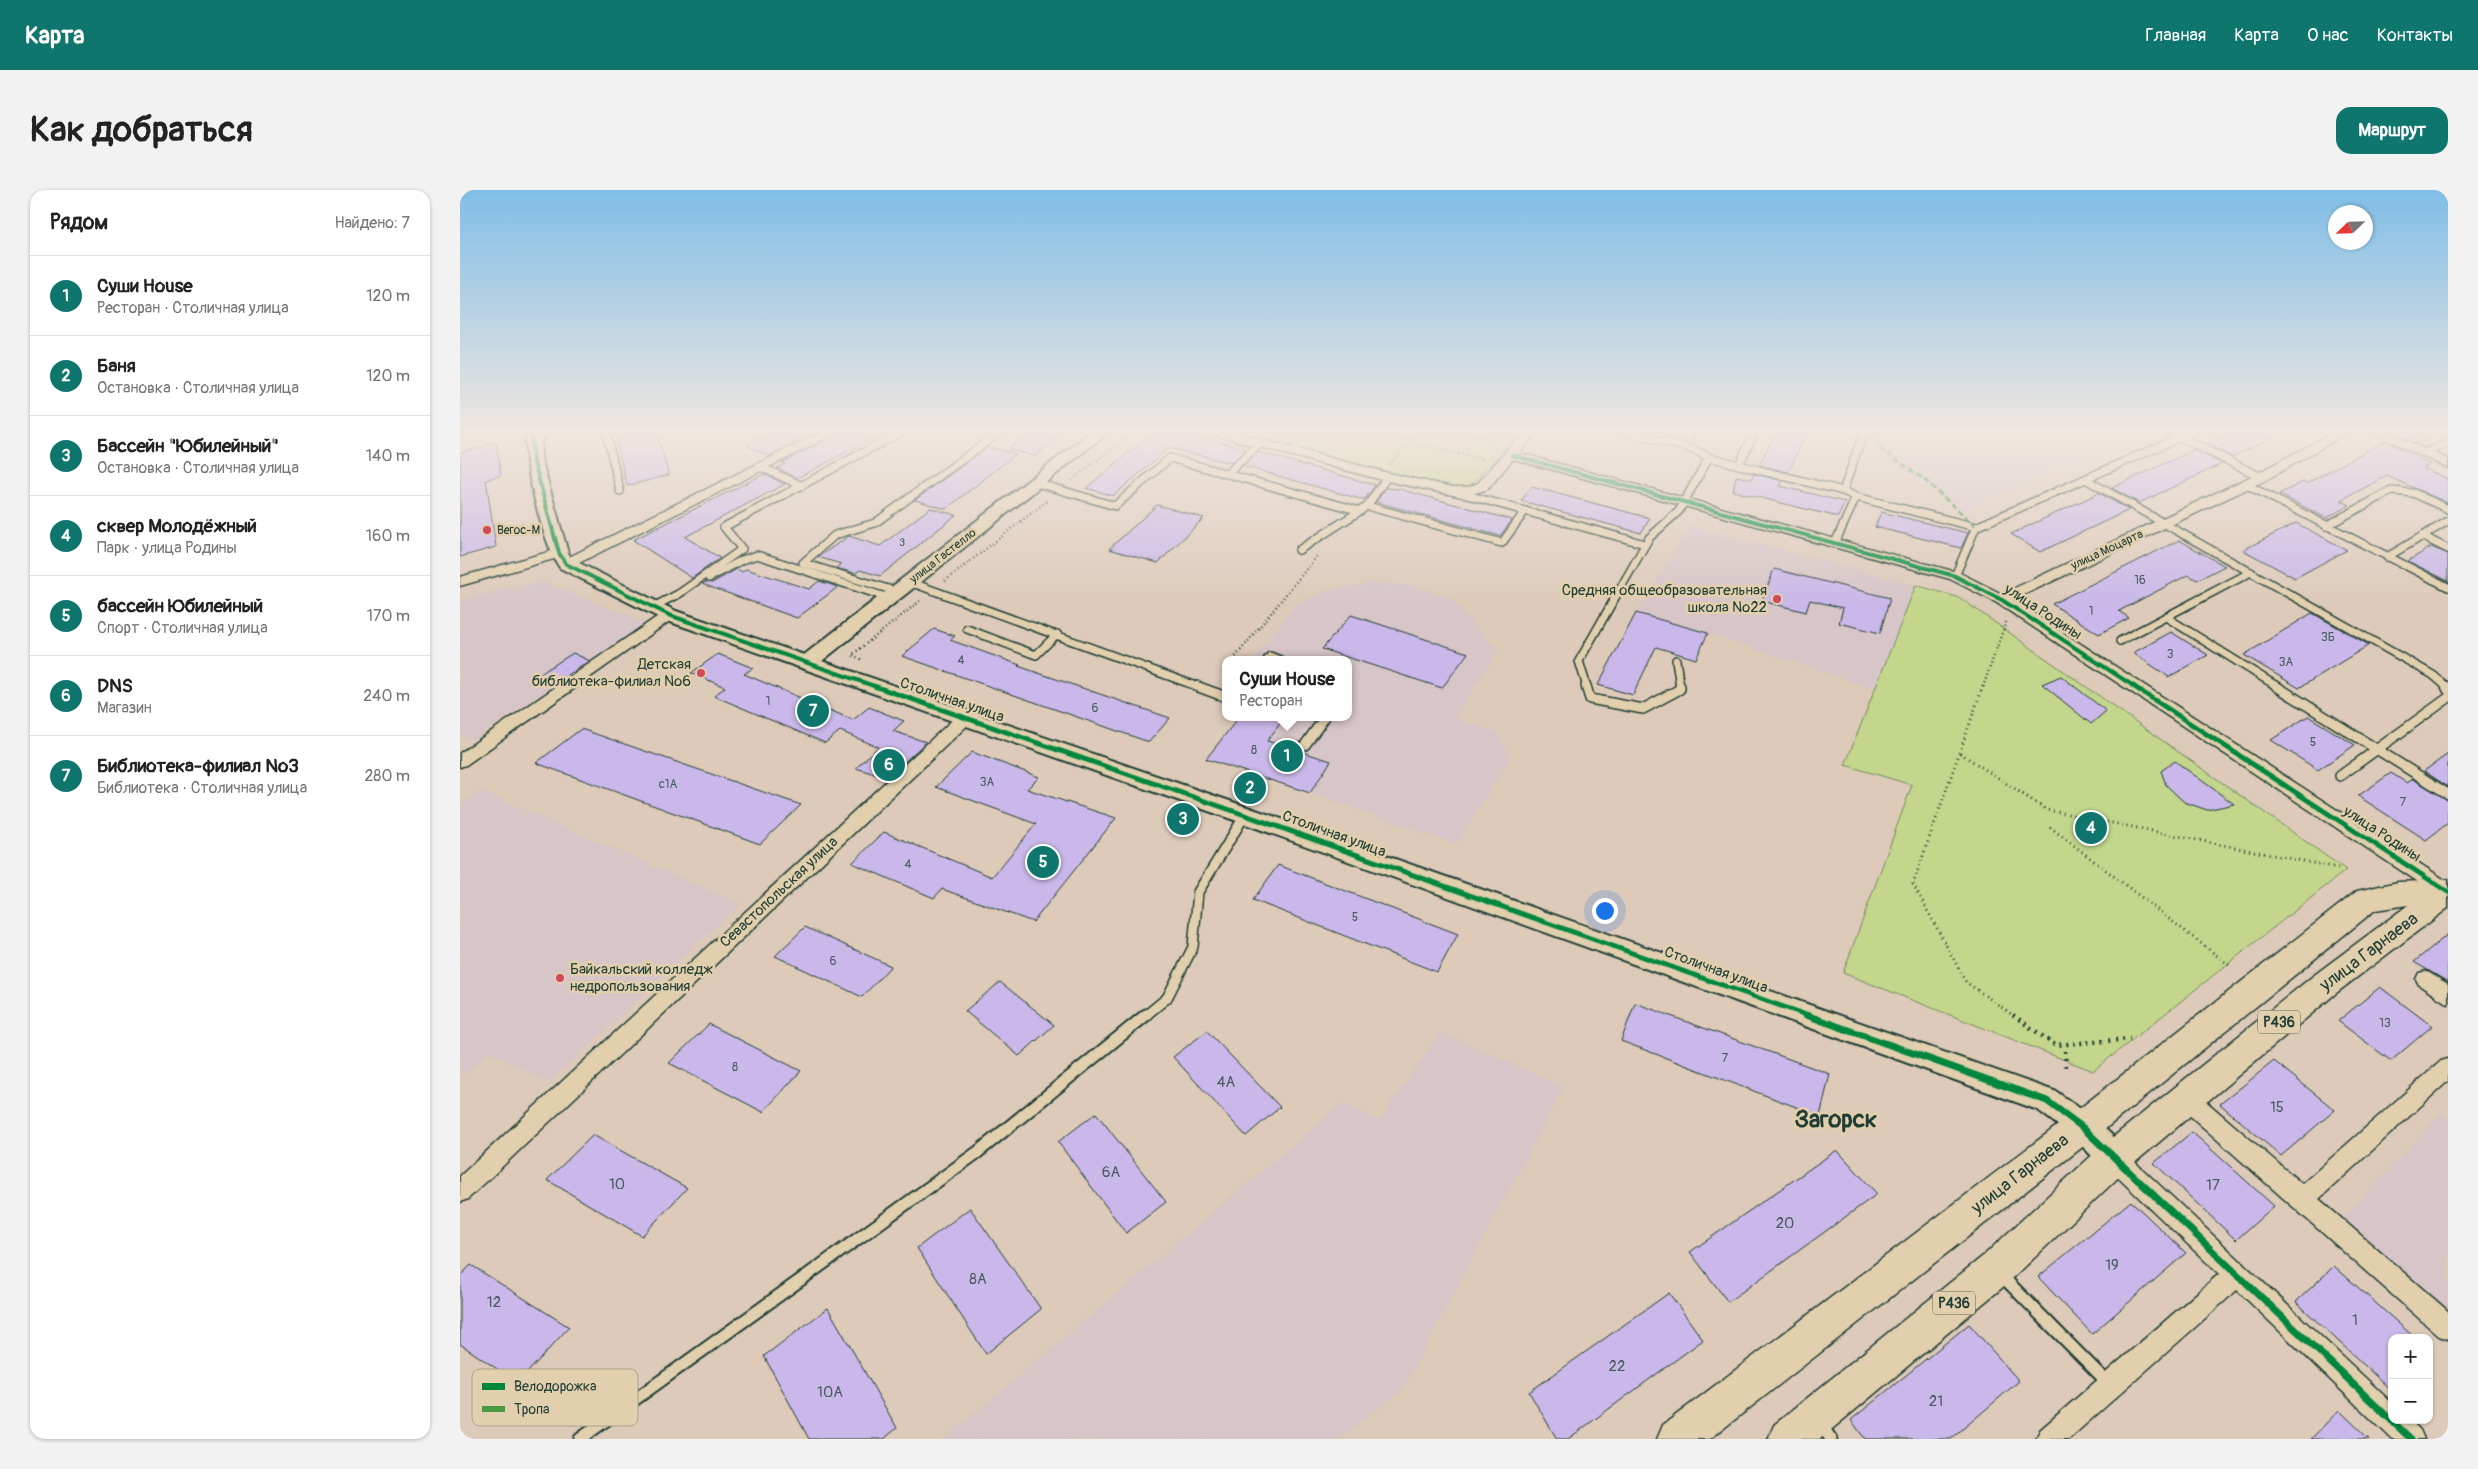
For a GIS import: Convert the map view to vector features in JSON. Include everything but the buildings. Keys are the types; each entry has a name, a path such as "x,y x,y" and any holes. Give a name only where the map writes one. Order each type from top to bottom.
{"main road":[{"name":"улица Гарнаева","path":"1811,1431 1996,1269 2114,1158 2324,985 2448,892"},
{"name":"улица Гарнаева","path":"1677,1439 2082,1126 2367,899 2398,894 2448,892"}],"street":[{"path":"542,489 562,558"},
{"path":"460,582 562,558 712,489"},
{"name":"улица Гастелло","path":"807,663 1029,489"},
{"path":"1441,489 1453,492 1474,489"},
{"name":"улица Родины","path":"1637,489 1955,576 2002,600 2448,892"},
{"name":"улица Моцарта","path":"2002,600 2234,489"},
{"name":"Столичная улица","path":"562,558 661,611 966,717 2047,1101 2082,1126 2114,1158"},
{"path":"460,761 661,611"},
{"name":"Севастопольская улица","path":"460,1191 966,717"},
{"path":"2426,979 2448,995"},
{"path":"2302,1200 2448,1068"},
{"path":"2186,1098 2448,1327"},
{"path":"2114,1158 2411,1439"},
{"path":"2049,1439 2237,1274"}],"lane":[{"path":"661,611 677,595 742,549 724,527 796,489"},
{"path":"899,591 802,563 835,535 875,523 921,489"},
{"path":"1060,490 1115,506 1134,489"},
{"path":"1282,489 1360,511"},
{"path":"1299,550 1367,506 1376,489"},
{"path":"1676,660 1680,689 1643,709 1590,699 1578,661 1646,544 1659,528 1679,511 1690,489"},
{"path":"1836,489 1856,497 1976,527 2065,489"},
{"path":"2103,489 2433,675 2445,684 2448,690"},
{"path":"2255,489 2448,587"},
{"path":"2326,526 2391,491 2398,490 2416,494 2448,509"},
{"path":"1453,492 1646,544"},
{"path":"1835,543 1856,497"},
{"path":"1367,506 1502,543 1525,511"},
{"path":"2387,556 2448,521"},
{"path":"1955,576 1976,527"},
{"path":"2422,536 2448,549"},
{"path":"677,595 742,560 757,555 899,591 933,590 1222,696"},
{"path":"2120,641 2251,572"},
{"path":"2166,617 2448,794"},
{"path":"967,629 1036,656 1057,634"},
{"path":"2340,776 2448,698"},
{"path":"1305,744 1322,721"},
{"path":"638,1397 978,1152 1167,998 1193,947 1198,892 1245,816"},
{"path":"1996,1269 2110,1385"},
{"path":"580,1439 598,1426"}],"path":[{"path":"861,659 852,655 1060,490"},
{"path":"1236,656 1318,555"},
{"path":"2006,622 1913,884 1966,982 2055,1045 2130,1039"},
{"path":"1960,753 2047,810 2338,868"},
{"path":"2050,826 2229,965"},
{"path":"2065,1051 2066,1068"}],"shaded area":[{"path":"1929,489 2012,489 1963,511"},
{"name":"Средняя общеобразовательная школа №22","path":"1690,526 1916,585 1875,689 1708,633 1636,613"},
{"path":"543,582 646,623 473,740 460,734 460,601 499,590"},
{"path":"1369,583 1408,585 1449,597 1498,651 1454,718 1496,732 1511,757 1456,844 1310,793 1243,721 1352,721 1352,656 1255,656 1295,605 1330,590"},
{"name":"Байкальский колледж недропользования","path":"481,791 740,904 549,1083 490,1052 460,1078 460,806"},
{"path":"1440,1032 1564,1087 1402,1390 1339,1439 944,1439 1343,1103 1379,1121"},
{"path":"2442,1113 2448,1118 2448,1308 2341,1220"}],"green space":[{"path":"1916,585 1960,598 2346,870 2093,1071 1843,973 1912,785 1845,765"}],"marked path":[{"path":"1935,489 1976,527"}],"cycle path":[{"path":"542,489 559,553 566,564 669,615 1245,815 2047,1101 2082,1127 2411,1439"},
{"path":"1638,489 1955,576 2002,600 2448,892"}],"place":[{"name":"Вегос-М","path":"487,530"},
{"name":"Средняя общеобразовательная школа №22","path":"1777,599"},
{"name":"Детская библиотека-филиал №6","path":"701,673"},
{"name":"Библиотека-филиал №3","path":"813,711"},
{"name":"Суши House","path":"1287,756"},
{"name":"DNS","path":"889,765"},
{"name":"Баня","path":"1250,788"},
{"name":"Бассейн \"Юбилейный\"","path":"1183,819"},
{"name":"сквер Молодёжный","path":"2091,828"},
{"name":"бассейн Юбилейный","path":"1043,862"},
{"name":"Байкальский колледж недропользования","path":"560,978"}],"district":[{"name":"Загорск","path":"1836,1119"}]}
